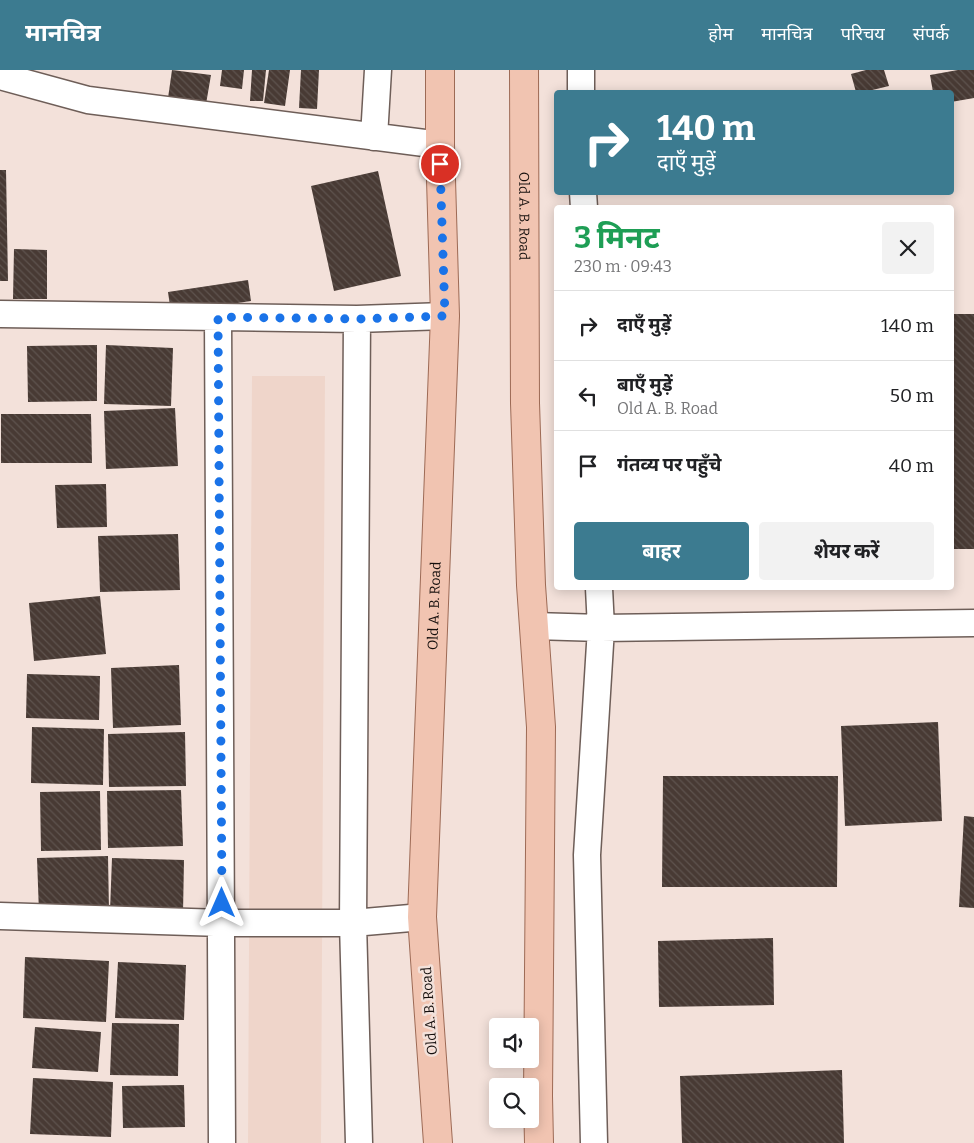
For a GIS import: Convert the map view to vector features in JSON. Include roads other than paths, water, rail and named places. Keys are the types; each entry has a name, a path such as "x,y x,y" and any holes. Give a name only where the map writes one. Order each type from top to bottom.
{"main road":[{"name":"Old A. B. Road","path":"438,1143 422,917 445,316 440,145 440,70"},
{"name":"Old A. B. Road","path":"524,70 525,404 531,585 541,727 538,1086 540,1143"}],"street":[{"path":"374,137 378,70"},
{"path":"580,70 581,90"},
{"path":"0,76 88,100 440,145"},
{"path":"0,314 358,319 445,316"},
{"path":"218,317 222,1143"},
{"path":"358,319 353,923 359,1143"},
{"path":"594,1143 587,854 601,628 599,590"},
{"path":"534,626 601,628 974,622"},
{"path":"0,916 222,923 353,923 422,917"}]}
